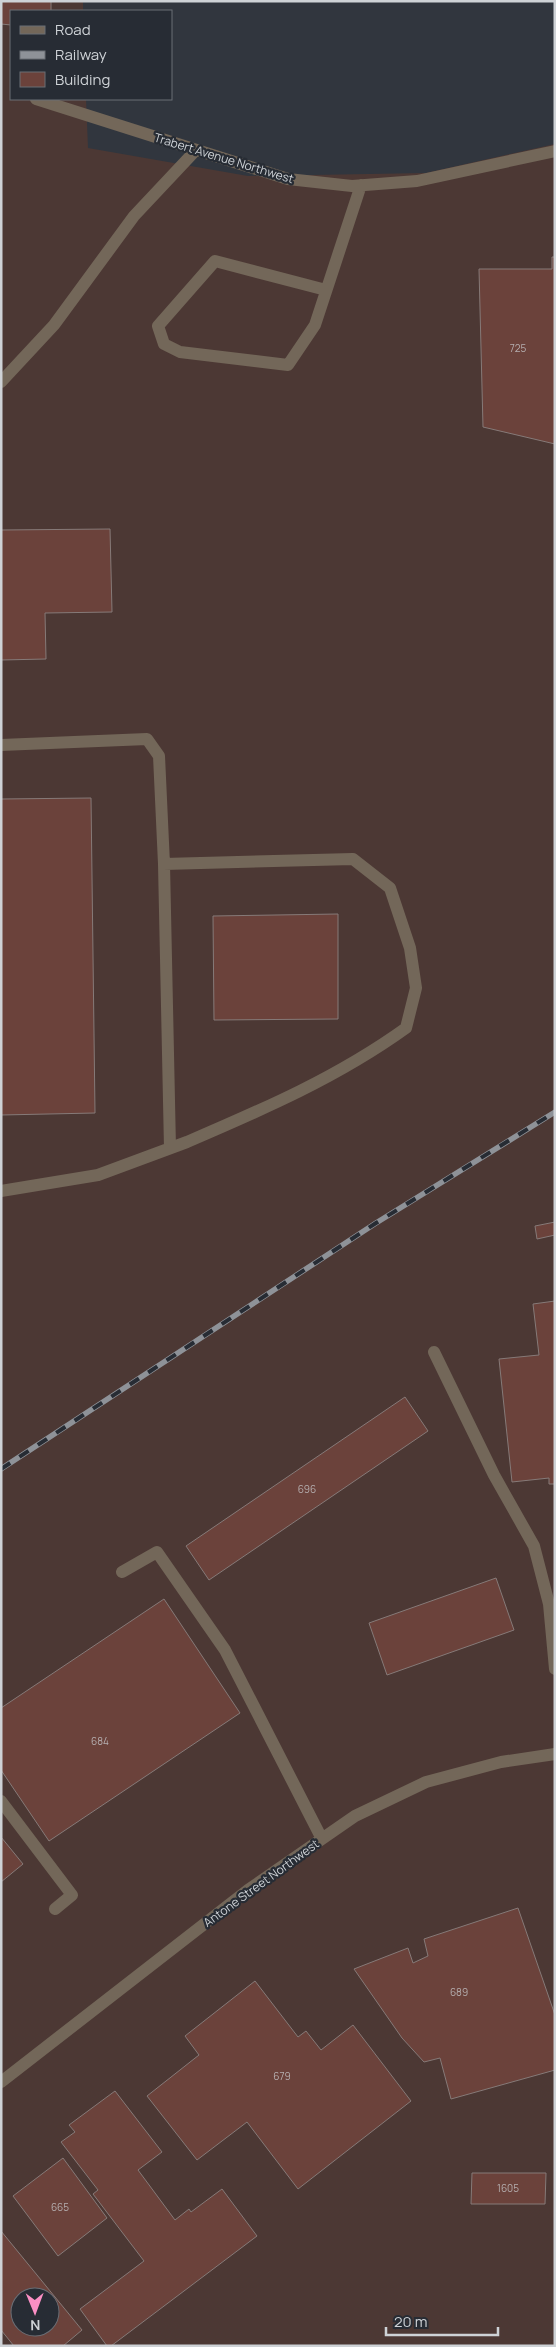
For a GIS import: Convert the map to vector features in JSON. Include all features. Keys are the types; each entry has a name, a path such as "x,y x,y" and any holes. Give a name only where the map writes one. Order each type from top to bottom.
{"street":[{"name":"Trabert Avenue Northwest","path":"39,100 288,179 361,185 417,181 555,151"},
{"path":"1,382 54,324 134,216 196,150"},
{"path":"326,290 215,261 158,326 164,344 180,352 288,365 315,325 361,185"},
{"path":"1,745 147,739 159,756 164,864 170,1148"},
{"path":"1,1191 98,1175 170,1148 293,1096 372,1052 406,1028 416,988 410,948 390,888 353,859 164,864"},
{"path":"434,1352 494,1476 534,1546 549,1604 555,1669"},
{"path":"122,1572 157,1552 225,1650 322,1839"},
{"name":"Antone Street Northwest","path":"1,2082 248,1890 355,1816 426,1782 501,1762 555,1754"},
{"path":"1,1801 72,1896 55,1910"}],"shaded area":[{"path":"1,1 83,1 83,10 10,10 10,100 86,100 88,148 248,176 426,173 555,144 555,2346 1,2346"}],"building":[{"path":"1,1 51,1 51,10 10,10 10,25 1,24"},
{"path":"552,257 555,257 555,444 483,427 479,269 552,269"},
{"path":"110,529 112,612 45,613 46,659 1,660 1,530"},
{"path":"91,798 95,1113 1,1115 1,799"},
{"path":"338,914 338,1019 214,1020 213,916"},
{"path":"555,1222 555,1235 537,1239 535,1226"},
{"path":"555,1301 555,1484 549,1484 549,1478 512,1482 499,1359 539,1355 533,1304"},
{"path":"405,1397 428,1431 209,1580 186,1546"},
{"path":"496,1578 514,1630 387,1675 369,1623"},
{"path":"164,1599 240,1713 49,1841 1,1770 1,1708"},
{"path":"1,1837 23,1864 1,1882"},
{"path":"518,1908 555,2015 555,2070 451,2099 440,2058 424,2062 402,2038 354,1969 408,1948 413,1963 428,1956 424,1939"},
{"path":"255,1981 298,2037 306,2031 321,2050 353,2025 411,2101 298,2189 247,2122 197,2160 147,2096 199,2055 185,2036"},
{"path":"115,2091 162,2152 138,2170 175,2220 189,2209 191,2212 222,2189 257,2236 111,2346 107,2346 80,2309 144,2261 93,2194 98,2190 61,2142 75,2132 69,2125"},
{"path":"63,2158 107,2218 58,2256 13,2196"},
{"path":"472,2173 546,2173 545,2204 471,2204"},
{"path":"1,2231 47,2287 10,2287 10,2337 60,2337 60,2303 82,2330 63,2346 14,2346 1,2330"}],"railway":[{"path":"1,1469 376,1223 555,1112"}]}
